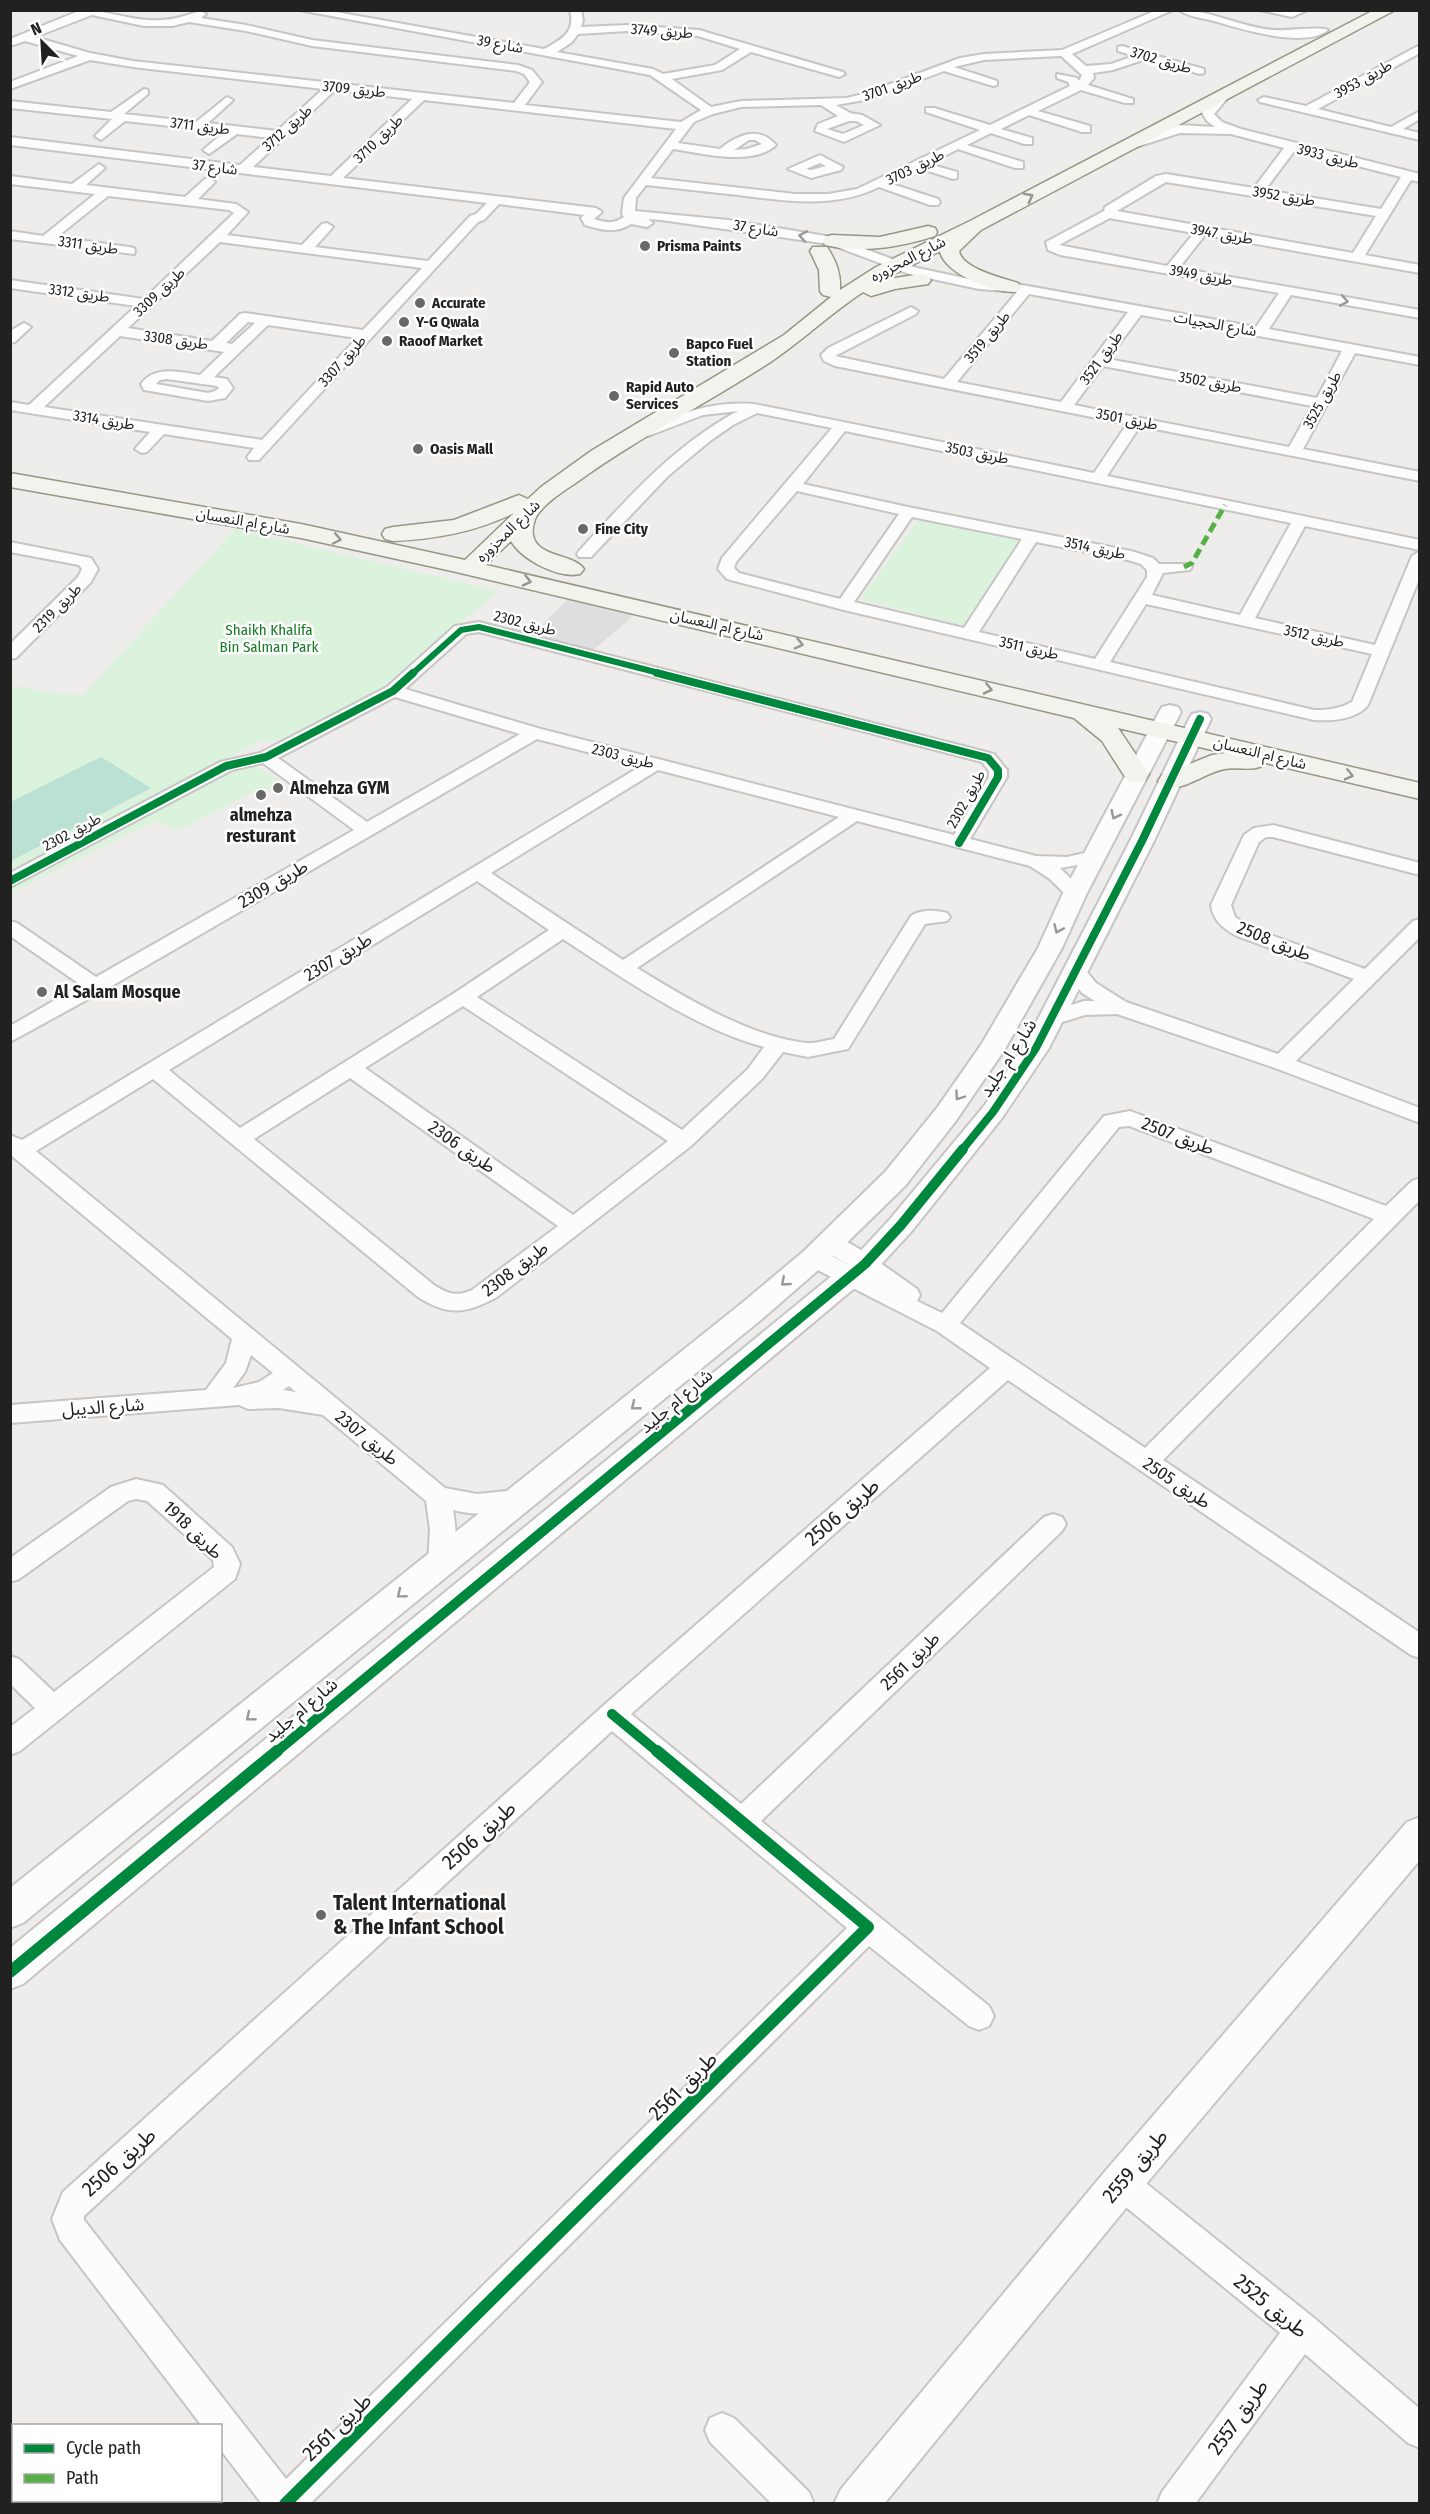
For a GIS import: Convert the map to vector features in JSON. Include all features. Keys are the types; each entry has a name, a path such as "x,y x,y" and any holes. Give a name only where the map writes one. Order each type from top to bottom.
{"main road":[{"name":"شارع المحزوره","path":"468,559 606,431 828,301 932,230 1360,10"},
{"name":"شارع المحزوره","path":"881,265 977,225 1387,10"},
{"path":"977,225 949,250 950,258 961,269 1018,289"},
{"path":"921,280 882,286 843,306 828,301 832,276 826,260 826,246 899,241 932,230"},
{"name":"شارع المحزوره","path":"522,509 619,442 730,378 791,339 828,301"},
{"name":"شارع ام النعسان","path":"10,469 116,484 393,534 468,559 578,561 1165,721 1419,771"},
{"name":"شارع ام النعسان","path":"10,480 468,559 1077,710 1165,721"},
{"path":"393,534 453,529 522,509 521,533 526,547 538,555 578,561"},
{"path":"1077,710 1118,740 1136,774"},
{"name":"شارع ام النعسان","path":"1196,728 1292,761 1419,791"},
{"path":"1171,781 1221,761 1292,761"}],"street":[{"path":"10,43 27,38 88,11 141,25 164,24 189,19 208,10"},
{"name":"شارع 39","path":"304,10 648,70 664,77 713,110"},
{"path":"548,52 568,40 574,31 578,20 575,10"},
{"name":"طريق 3701","path":"613,213 630,198 684,126 690,120 713,110 766,102 824,102 874,96 942,67 969,59 1020,62 1064,53 1153,14 1168,10"},
{"path":"1185,10 1257,30 1282,43"},
{"path":"1264,10 1298,12"},
{"path":"189,19 246,28 322,45 518,68 528,72 536,82 519,106"},
{"name":"طريق 3749","path":"574,31 660,29 699,33 747,49 839,74"},
{"path":"1257,30 1287,34 1323,30"},
{"name":"طريق 3709","path":"27,38 89,56 133,64 684,126"},
{"name":"طريق 3953","path":"1306,111 1419,48"},
{"path":"664,77 718,68 747,49"},
{"name":"طريق 3702","path":"1122,49 1200,71"},
{"path":"1085,70 1113,67 1166,49"},
{"path":"1064,53 1085,70 1088,78 1080,86"},
{"path":"10,86 89,56"},
{"path":"1166,74 1181,65"},
{"path":"942,67 993,82"},
{"path":"1061,76 1080,86 1130,101"},
{"name":"طريق 3703","path":"643,181 773,191 792,203 840,197 881,184 1080,86"},
{"name":"طريق 3712","path":"242,170 333,87"},
{"path":"101,136 118,116 144,92"},
{"name":"طريق 3933","path":"1226,93 1210,111 1209,116 1218,124 1237,132 1291,147 1414,177"},
{"name":"طريق 3710","path":"333,181 422,96"},
{"path":"198,126 227,100"},
{"name":"طريق 3953","path":"1264,100 1419,137"},
{"path":"824,102 847,117"},
{"name":"طريق 3711","path":"12,108 118,116 278,135"},
{"path":"930,110 1028,141"},
{"path":"1028,111 1086,129"},
{"path":"1392,131 1419,114"},
{"path":"168,135 182,124"},
{"name":"طريق 3933","path":"1126,146 1179,129 1237,132"},
{"path":"209,150 234,130"},
{"name":"شارع 37","path":"12,145 39,145 420,192 486,207 613,213"},
{"path":"670,145 724,152"},
{"path":"959,146 1019,165"},
{"path":"1258,191 1291,147"},
{"path":"921,165 953,175"},
{"path":"75,188 99,168"},
{"path":"1357,257 1383,213 1414,177"},
{"name":"طريق 3952","path":"1110,213 1110,210 1160,179 1185,180 1258,191 1383,213"},
{"name":"طريق 3309","path":"10,180 232,207 242,212 117,331 37,415"},
{"path":"187,202 209,182"},
{"path":"123,194 134,184"},
{"path":"881,184 934,202"},
{"path":"689,200 698,187"},
{"name":"طريق 3311","path":"46,240 105,192"},
{"path":"840,197 857,208"},
{"path":"486,207 613,213 826,246 881,265"},
{"name":"طريق 3307","path":"254,458 486,207"},
{"name":"طريق 3947","path":"1110,213 1419,269"},
{"name":"طريق 3949","path":"1110,213 1052,242 1053,247 1060,251 1419,314"},
{"name":"طريق 3311","path":"10,224 58,230"},
{"path":"305,249 327,227"},
{"path":"1171,269 1203,231"},
{"name":"طريق 3311","path":"10,235 129,251"},
{"path":"217,238 430,265"},
{"name":"شارع الحجيات","path":"881,265 921,280 970,287 1018,289"},
{"name":"شارع الحجيات","path":"881,265 956,281 1018,289 1419,361"},
{"name":"طريق 3312","path":"10,284 147,303"},
{"name":"طريق 3519","path":"948,384 1018,289"},
{"path":"1260,332 1287,291"},
{"name":"طريق 3521","path":"1065,407 1137,310"},
{"name":"طريق 3501","path":"911,311 829,353 829,358 835,362 1418,474"},
{"path":"215,346 245,317 366,335"},
{"name":"طريق 3308","path":"204,379 265,320"},
{"path":"10,339 24,327"},
{"name":"طريق 3308","path":"117,331 235,349"},
{"name":"طريق 3525","path":"1294,452 1351,348"},
{"name":"طريق 3502","path":"1099,362 1321,402"},
{"path":"730,378 728,388 730,392 736,399 754,408"},
{"name":"طريق 3314","path":"10,406 37,415 161,429 266,445"},
{"path":"619,442 640,436 686,415 715,407 754,408"},
{"path":"715,407 730,412 730,417 726,422"},
{"path":"578,561 674,461 698,440 754,408"},
{"name":"طريق 3503","path":"754,408 1419,545"},
{"path":"1098,478 1136,421"},
{"name":"طريق 3511","path":"842,426 794,486 728,561 726,569 733,576 844,605 1100,665 1314,715 1332,716 1347,713 1359,705 1419,556"},
{"name":"طريق 3314","path":"142,449 161,429"},
{"name":"طريق 3514","path":"794,486 908,512 1131,556 1147,561 1155,568 1184,567"},
{"path":"844,605 908,512"},
{"path":"1245,621 1300,520"},
{"path":"969,634 1033,535"},
{"name":"طريق 2319","path":"10,547 79,559 85,561 90,569 85,579 10,654"},
{"path":"1100,665 1155,577 1155,568"},
{"name":"طريق 3512","path":"1143,598 1382,651"},
{"name":"طريق 2302","path":"10,881 226,766 266,758 393,692 461,630 479,627 978,754 995,764 998,777 959,843"},
{"name":"طريق 2303","path":"393,692 535,733 1036,862 1067,864 1093,857"},
{"name":"شارع ام جليد","path":"10,1911 752,1311 821,1250 895,1179 946,1114 986,1057 1050,948 1093,857 1165,721"},
{"name":"شارع ام جليد","path":"10,1972 857,1271 901,1225 993,1112 1036,1048 1196,728"},
{"name":"طريق 2309","path":"10,1035 535,733"},
{"path":"266,758 366,830"},
{"name":"طريق 2307","path":"519,1499 493,1505 466,1504 437,1496 15,1146 154,1069 656,764"},
{"path":"624,968 854,815"},
{"name":"طريق 2508","path":"1368,977 1244,932 1227,920 1223,915 1221,905 1251,839 1261,832 1273,831 1419,869"},
{"name":"طريق 2303","path":"1036,862 1057,875 1075,893"},
{"path":"478,873 624,968 715,1022 777,1045 813,1052 828,1051 841,1044 918,920 922,917 940,918"},
{"path":"1282,1063 1419,925"},
{"path":"10,927 96,986"},
{"path":"238,1138 463,997 564,929"},
{"path":"1076,972 1098,995 1119,1007 1282,1063 1419,1116"},
{"path":"463,997 683,1141"},
{"path":"1053,1018 1084,1008 1119,1007"},
{"name":"طريق 2308","path":"154,1069 426,1291 449,1304 465,1303 489,1291 683,1141 755,1074 777,1045"},
{"name":"طريق 2306","path":"351,1068 573,1226"},
{"name":"طريق 2507","path":"940,1322 1112,1121 1120,1118 1130,1118 1389,1216"},
{"path":"1146,1462 1419,1186"},
{"name":"طريق 2505","path":"821,1250 857,1271 909,1295 940,1322 1419,1647"},
{"path":"211,1397 237,1366 244,1337"},
{"name":"طريق 2506","path":"284,2504 71,2229 67,2221 74,2203 612,1714 1008,1366"},
{"name":"شارع الديبل","path":"10,1414 256,1392 284,1371"},
{"path":"211,1397 279,1399 327,1406"},
{"name":"طريق 1918","path":"10,1572 120,1494 136,1489 154,1492 223,1554 227,1564 226,1572 10,1743"},
{"path":"437,1496 444,1523 441,1563"},
{"name":"طريق 2561","path":"741,1822 1053,1524"},
{"path":"10,1666 53,1708"},
{"path":"612,1714 868,1928 979,2016"},
{"name":"طريق 2559","path":"856,2504 1121,2183 1419,1833"},
{"name":"طريق 2561","path":"284,2504 868,1928"},
{"name":"طريق 2525","path":"1121,2183 1302,2330 1419,2431"},
{"name":"طريق 2557","path":"1174,2504 1302,2330"},
{"path":"722,2430 797,2504"}],"green space":[{"path":"922,515 1024,536 965,626 860,599"},
{"name":"Shaikh Khalifa Bin Salman Park","path":"235,529 499,591 382,687 290,741 262,740 11,872 11,686 82,696"},
{"path":"101,757 151,788 11,861 11,802"},
{"path":"251,763 282,782 266,789 262,787 178,831 155,821 11,893 11,887 238,765"}],"shaded area":[{"path":"570,597 633,610 630,619 593,650 533,634"}],"marked path":[{"path":"1184,567 1192,563 1225,505"}],"cycle path":[{"path":"10,881 226,766 266,757 393,691 461,630 479,627 988,758 998,770 998,777 959,843"},
{"path":"10,1972 865,1264 901,1225 993,1112 1036,1048 1142,841 1200,719"},
{"path":"285,2504 868,1927 612,1714"}],"place":[{"name":"Prisma Paints","path":"645,246"},
{"name":"Accurate","path":"420,303"},
{"name":"Y-G Qwala","path":"404,322"},
{"name":"Raoof Market","path":"387,341"},
{"name":"Bapco Fuel Station","path":"674,353"},
{"name":"Rapid Auto Services","path":"614,396"},
{"name":"Oasis Mall","path":"418,449"},
{"name":"Fine City","path":"583,529"},
{"name":"Almehza GYM","path":"278,788"},
{"name":"almehza resturant","path":"261,795"},
{"name":"Al Salam Mosque","path":"42,992"},
{"name":"Talent International & The Infant School","path":"321,1915"}]}
